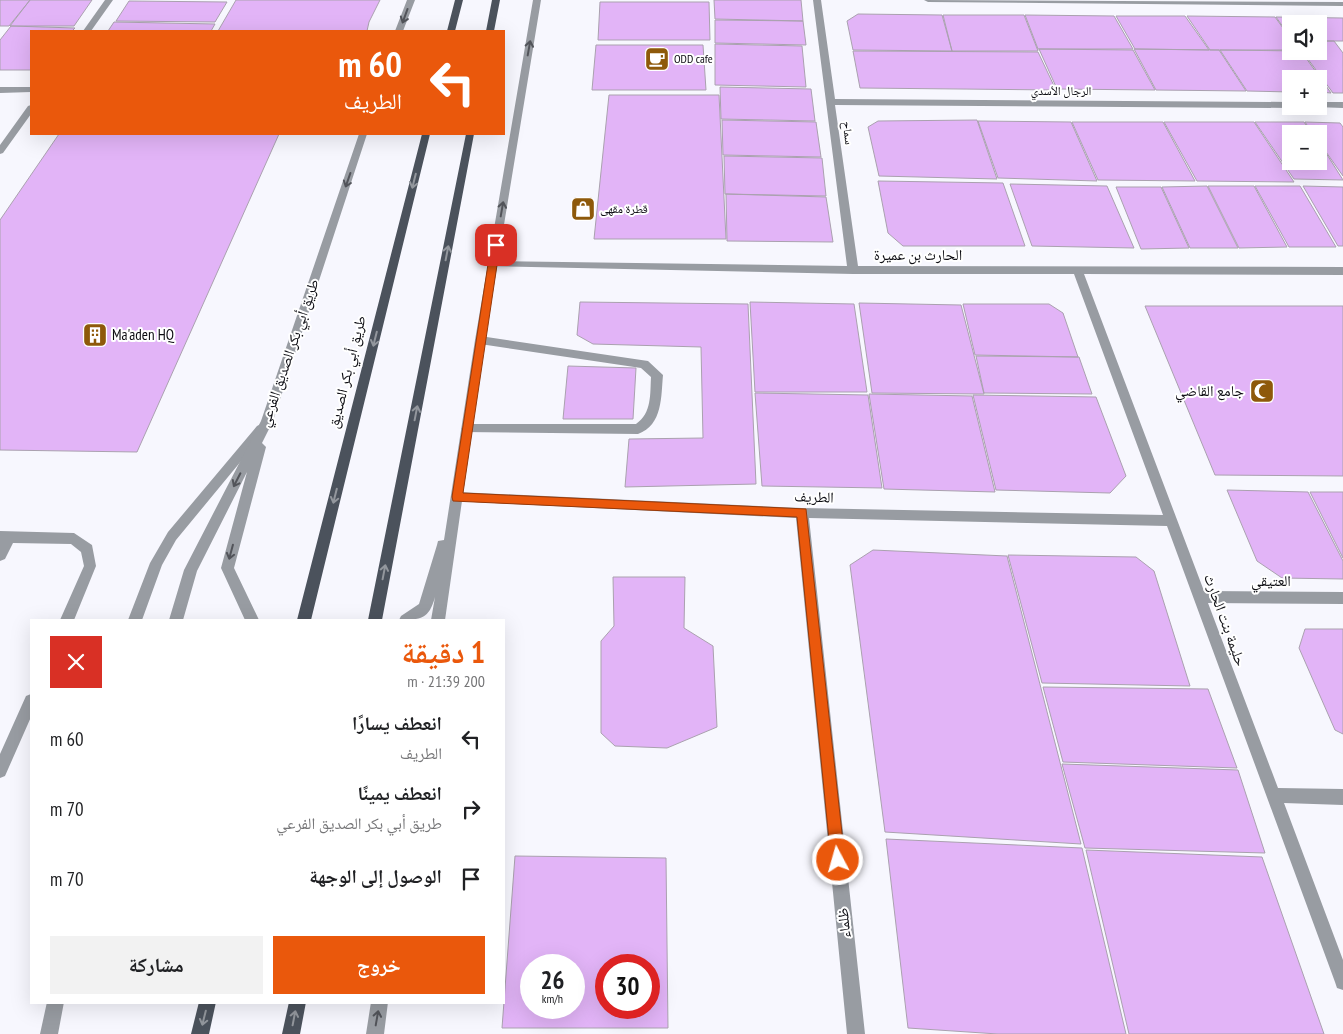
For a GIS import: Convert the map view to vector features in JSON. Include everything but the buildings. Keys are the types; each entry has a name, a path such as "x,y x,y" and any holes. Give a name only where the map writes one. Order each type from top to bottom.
{"main road":[{"path":"451,30 459,0"},
{"path":"490,30 496,0"},
{"name":"طريق أبي بكر الصديق","path":"304,619 426,135"},
{"path":"375,619 470,135"},
{"path":"200,1034 208,1004"},
{"path":"291,1034 298,1004"}],"street":[{"path":"88,30 110,0"},
{"path":"399,30 410,0"},
{"path":"438,619 492,264 537,0"},
{"name":"سماح","path":"817,0 853,270"},
{"path":"928,0 1343,4"},
{"path":"0,90 30,90"},
{"name":"الرجال الأسدي","path":"831,102 1282,105"},
{"path":"1327,105 1343,105"},
{"path":"0,151 30,109"},
{"name":"طريق أبي بكر الصديق الفرعي","path":"176,619 191,570 267,421 363,135"},
{"name":"الحارث بن عميرة","path":"492,264 853,270 1343,271"},
{"name":"حليمة بنت الحارث","path":"1077,269 1343,982"},
{"path":"467,429 638,429 648,424 653,415 657,374 644,364 480,340"},
{"path":"135,619 156,563 172,536 267,421"},
{"path":"252,619 227,568 267,421"},
{"path":"408,619 425,608 457,497"},
{"name":"الطريف","path":"457,497 802,513 1171,521"},
{"name":"ظلماء","path":"802,513 856,1034"},
{"path":"0,555 5,537 74,539 87,549 90,566 66,619"},
{"name":"العتيقي","path":"1199,597 1343,598"},
{"path":"0,771 30,706"},
{"path":"1273,795 1343,797"},
{"path":"49,1034 55,1004"},
{"path":"374,1034 380,1004"}],"place":[{"name":"ODD cafe","path":"657,59"},
{"name":"قطرة مقهى","path":"583,209"},
{"name":"Ma'aden HQ","path":"95,335"},
{"name":"جامع القاضي","path":"1262,391"}],"route":[{"path":"496,245 457,497 802,513 838,860"}]}
